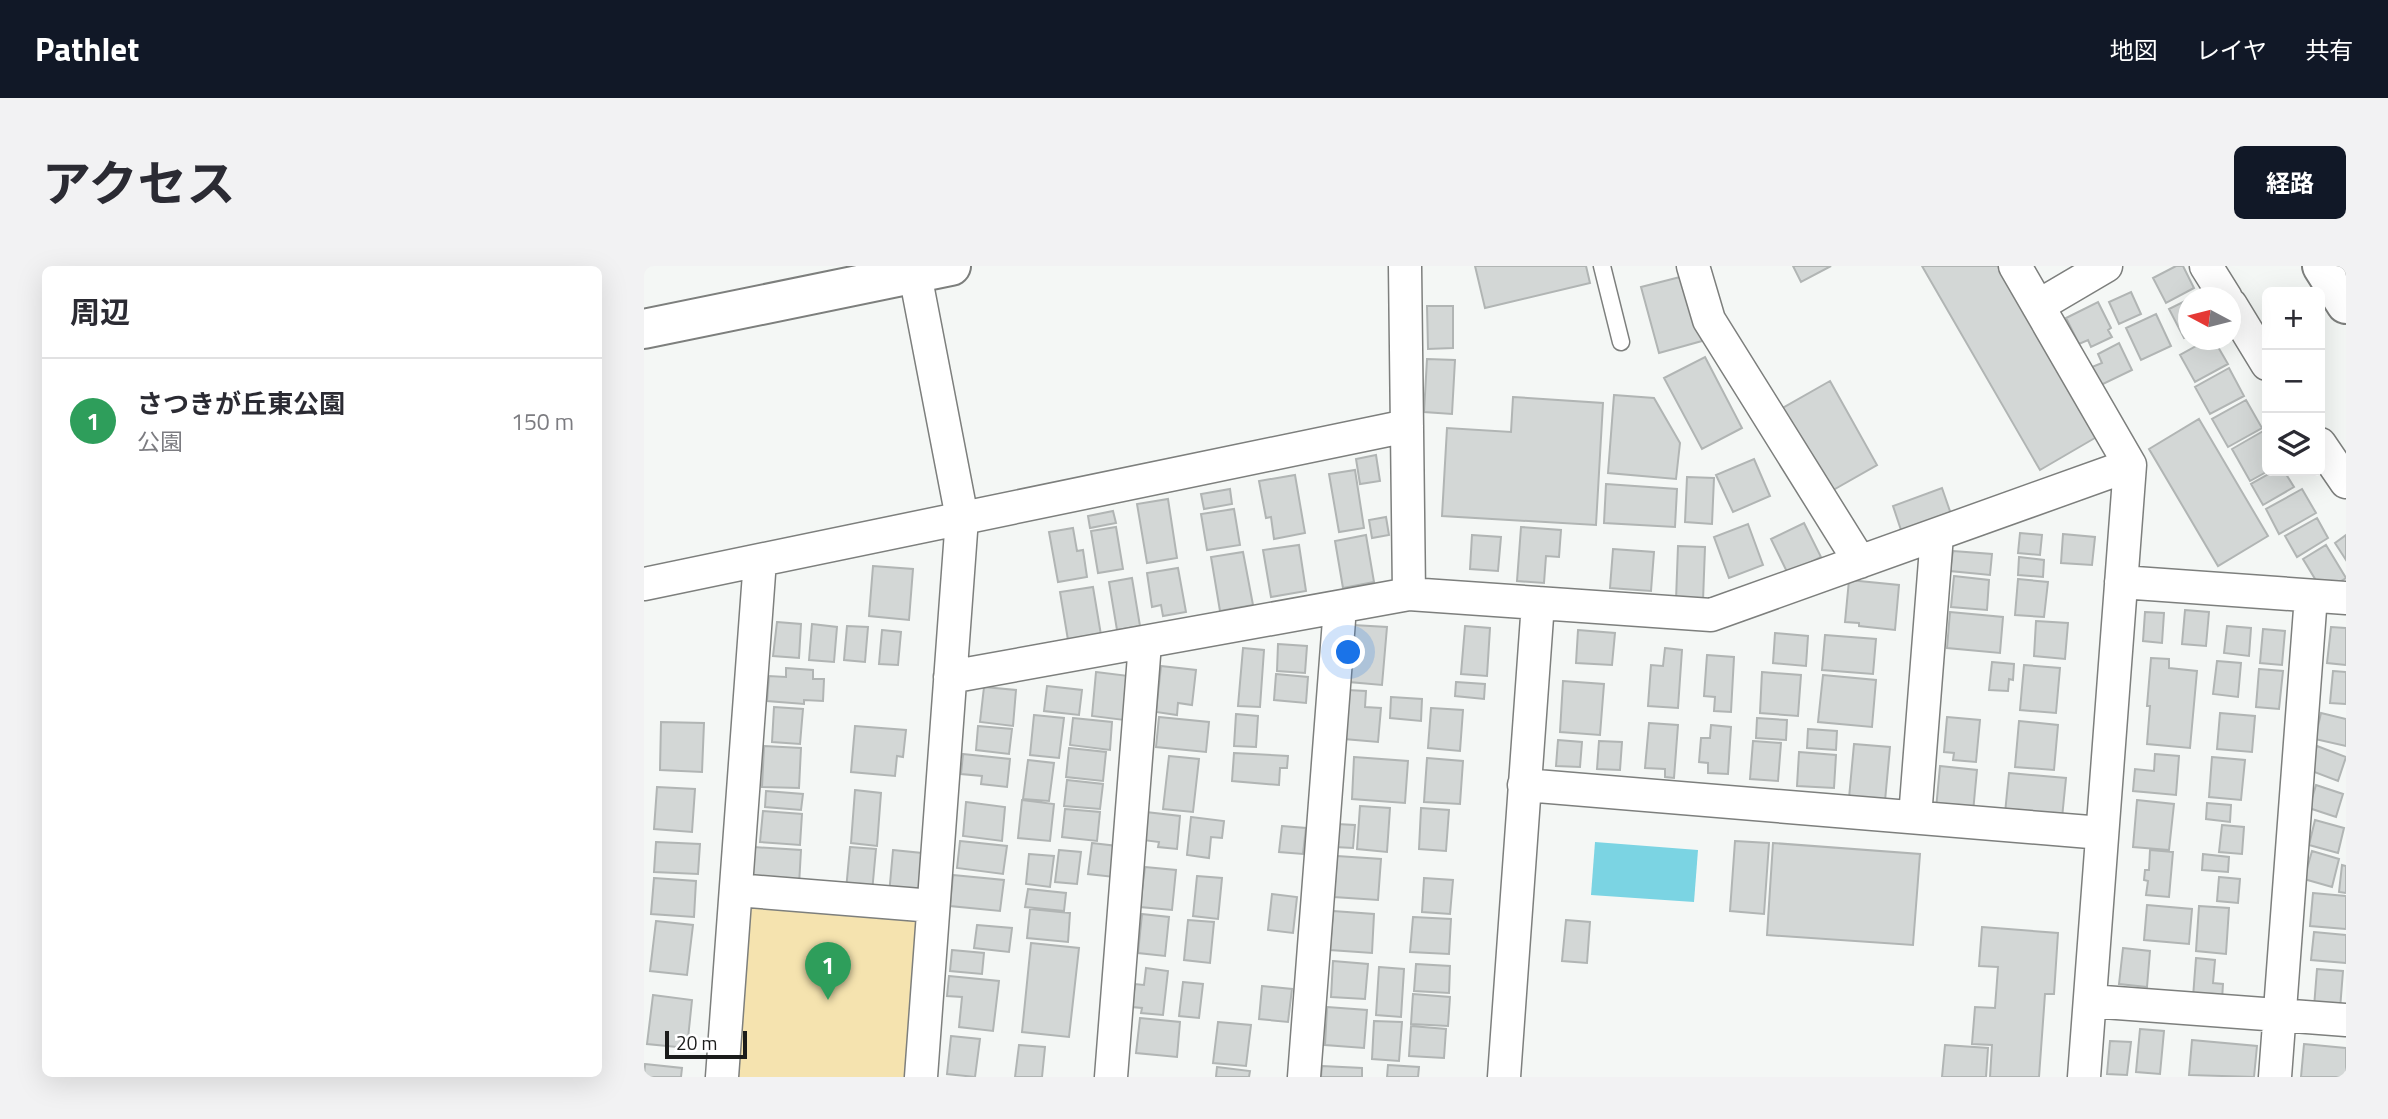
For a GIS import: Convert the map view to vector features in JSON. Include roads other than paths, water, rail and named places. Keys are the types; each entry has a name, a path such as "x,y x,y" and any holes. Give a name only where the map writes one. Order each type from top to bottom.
{"main road":[{"path":"2322,266 2346,304"},
{"path":"644,329 933,270"}],"street":[{"path":"1405,266 1409,594"},
{"path":"1693,266 1709,320 1860,562"},
{"path":"2015,266 2130,465 2084,1077"},
{"path":"2038,306 2106,266"},
{"path":"2206,266 2219,287"},
{"path":"921,1077 962,518 933,270"},
{"path":"2241,321 2262,356"},
{"path":"644,584 1407,426"},
{"path":"2325,451 2346,482"},
{"path":"950,677 1409,594 1711,615 2130,465"},
{"path":"1915,817 1937,535"},
{"path":"722,1077 760,560"},
{"path":"2121,582 2346,598"},
{"path":"2275,1077 2311,596"},
{"path":"1504,1077 1538,603"},
{"path":"1304,1077 1340,607"},
{"path":"1111,1077 1145,643"},
{"path":"1524,785 2102,833"},
{"path":"736,890 933,905"},
{"path":"2090,1001 2346,1020"}],"lane":[{"path":"1602,266 1621,342"}],"water":[{"path":"1595,842 1698,850 1694,902 1591,895"}],"place":[{"name":"さつきが丘東公園","path":"828,1000"}]}
